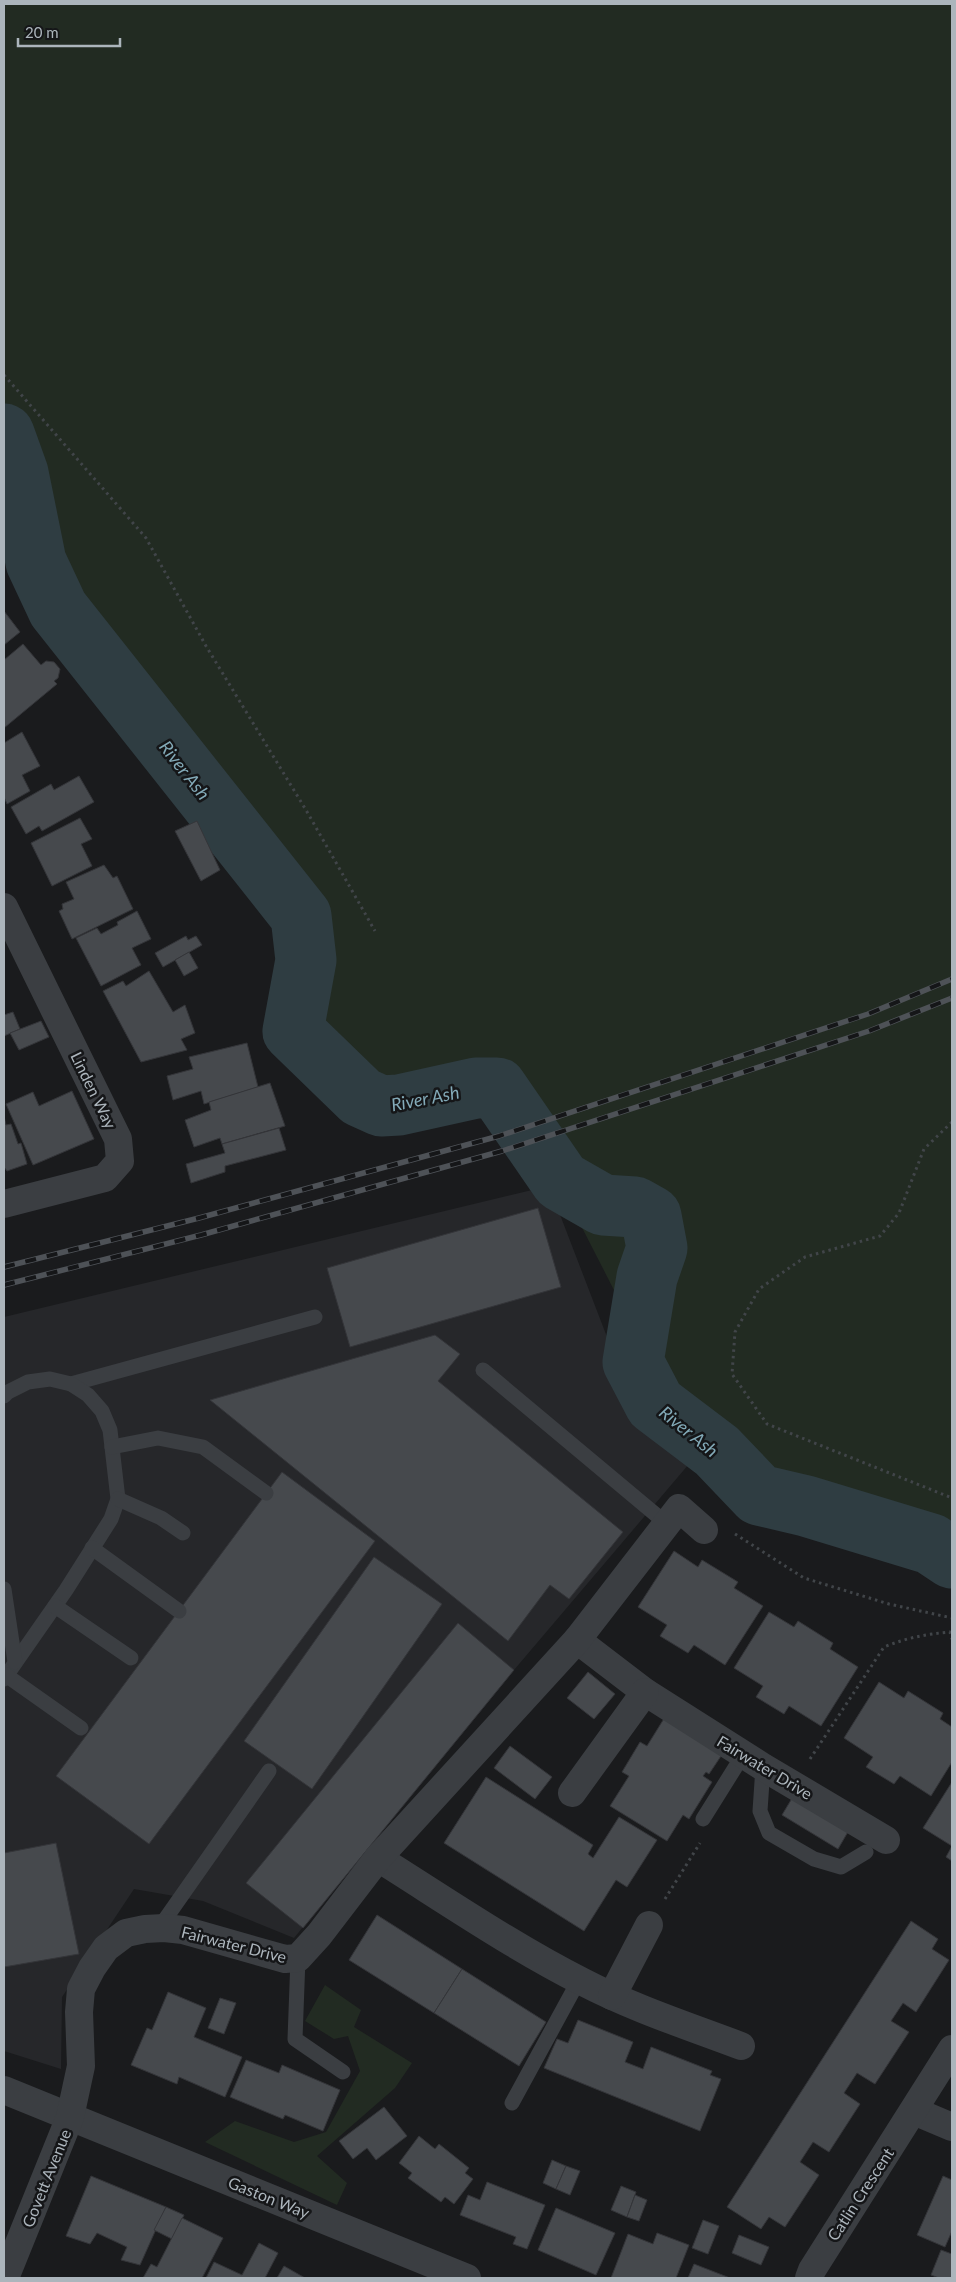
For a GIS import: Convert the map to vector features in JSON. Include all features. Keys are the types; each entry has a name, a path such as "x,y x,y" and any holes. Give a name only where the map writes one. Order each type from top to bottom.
{"street":[{"name":"Linden Way","path":"4,907 118,1139 120,1161 104,1178 4,1204"},
{"name":"Fairwater Drive","path":"70,2117 81,2066 79,2012 82,1989 92,1968 106,1948 126,1933 144,1928 159,1928 183,1930 285,1959 298,1958 319,1936 378,1858 577,1640 679,1508 704,1530"},
{"name":"Fairwater Drive","path":"577,1640 645,1692 753,1761 793,1784 876,1846"},
{"path":"572,1793 645,1692"},
{"path":"378,1858 503,1936 579,1980 612,1996 741,2046"},
{"path":"612,1996 649,1925"},
{"name":"Catlin Crescent","path":"808,2278 952,2049"},
{"name":"Govett Avenue","path":"4,2090 70,2117 5,2278"},
{"path":"914,2110 952,2127"},
{"name":"Gaston Way","path":"70,2117 467,2278"}],"lane":[{"path":"71,1384 315,1317"},
{"path":"483,1370 667,1524"},
{"path":"4,1396 28,1382 50,1380 71,1384 88,1395 102,1411 110,1430 118,1499 111,1519 55,1606 5,1677 81,1728"},
{"path":"112,1447 158,1438 202,1447 266,1493"},
{"path":"118,1499 161,1518 183,1533"},
{"path":"92,1548 179,1611"},
{"path":"4,1589 16,1662"},
{"path":"55,1606 131,1658"},
{"path":"703,1819 753,1761"},
{"path":"753,1761 760,1811 769,1833 814,1859 841,1867 876,1846"},
{"path":"159,1928 269,1771"},
{"path":"298,1958 295,2039 343,2072"},
{"path":"512,2103 579,1980"}],"path":[{"path":"4,376 146,538 206,646 306,810 375,931"},
{"path":"952,1122 924,1149 899,1213 880,1236 805,1257 759,1289 735,1332 732,1374 767,1424 952,1498"},
{"path":"704,1530 729,1530 804,1578 889,1604 952,1618"},
{"path":"952,1627 950,1632 952,1638"},
{"path":"793,1784 884,1647 903,1640 950,1632"},
{"path":"649,1925 704,1838 703,1819"}],"shaded area":[{"path":"4,4 952,4 952,1558 931,1544 806,1506 759,1495 703,1464 551,1167 497,1088 476,1088 399,1105 381,1106 361,1097 293,1031 306,960 301,916 58,609 36,562 18,473 4,434"},
{"path":"549,1186 622,1376 700,1451 514,1670 294,1938 203,1901 134,1889 62,1997 61,2069 4,2051 4,1317"},
{"path":"325,1985 361,2010 354,2027 412,2063 395,2088 317,2156 347,2183 337,2205 205,2142 235,2121 294,2142 326,2132 360,2071 348,2036 334,2039 305,2021"}],"building":[{"path":"4,611 20,632 4,645"},
{"path":"23,644 41,665 46,661 54,662 60,669 58,678 54,681 57,684 4,728 4,660"},
{"path":"22,732 40,766 22,775 30,791 7,804 4,797 4,743"},
{"path":"79,776 94,802 42,831 39,826 26,834 11,807 51,784 54,790"},
{"path":"80,818 92,839 81,844 92,866 52,886 31,843"},
{"path":"197,821 220,870 201,881 175,831"},
{"path":"104,865 113,878 117,876 133,909 72,939 59,911 63,909 62,904 74,899 66,882"},
{"path":"137,911 151,939 132,948 141,965 101,986 76,938 97,928 101,934 118,925 117,922"},
{"path":"186,936 188,940 196,936 202,945 163,967 155,953"},
{"path":"189,952 198,968 184,976 175,960"},
{"path":"149,971 173,1012 185,1005 195,1033 181,1039 187,1050 141,1062 103,991 123,981 126,986"},
{"path":"13,1012 20,1029 4,1036 4,1015"},
{"path":"41,1021 49,1037 19,1050 10,1033"},
{"path":"247,1043 258,1087 204,1104 201,1091 173,1100 167,1076 193,1069 189,1057"},
{"path":"270,1083 285,1126 222,1144 220,1138 194,1147 185,1120 211,1110 209,1102"},
{"path":"72,1091 94,1139 33,1165 6,1104 33,1092 39,1106"},
{"path":"4,1116 6,1125 11,1124 18,1144 21,1143 27,1164 7,1171 4,1167"},
{"path":"279,1128 286,1150 225,1166 225,1172 191,1183 186,1164 225,1153 222,1144"},
{"path":"538,1208 561,1287 350,1347 327,1268"},
{"path":"435,1335 460,1354 438,1381 623,1532 569,1599 550,1585 508,1641 210,1400"},
{"path":"282,1472 375,1541 149,1844 56,1776"},
{"path":"674,1551 698,1567 702,1560 738,1582 734,1588 763,1606 725,1665 694,1645 688,1653 660,1636 667,1625 638,1607"},
{"path":"374,1557 442,1604 312,1789 244,1741"},
{"path":"769,1612 794,1627 798,1621 833,1643 830,1649 858,1667 821,1726 789,1706 784,1714 756,1697 763,1686 734,1668"},
{"path":"458,1623 514,1670 303,1928 246,1883"},
{"path":"588,1672 615,1694 594,1719 567,1698"},
{"path":"879,1682 904,1698 908,1691 943,1713 940,1719 952,1727 952,1762 931,1796 900,1776 894,1784 866,1767 873,1757 844,1738"},
{"path":"665,1717 723,1753 709,1774 706,1772 703,1776 712,1782 689,1819 683,1815 667,1841 610,1806 629,1776 622,1772 640,1742 647,1746"},
{"path":"510,1746 552,1777 535,1799 494,1768"},
{"path":"486,1777 593,1845 588,1854 593,1858 619,1817 657,1840 627,1887 616,1880 584,1931 444,1843"},
{"path":"952,1782 952,1846 923,1828"},
{"path":"794,1795 849,1830 838,1849 782,1815"},
{"path":"56,1843 79,1954 4,1967 4,1853"},
{"path":"952,1846 952,1861 946,1857"},
{"path":"377,1915 462,1969 434,2013 349,1960"},
{"path":"911,1921 938,1939 932,1949 949,1960 916,2012 903,2003 891,2021 909,2032 875,2084 857,2073 844,2093 860,2104 829,2152 813,2142 800,2162 819,2175 785,2227 769,2217 761,2229 727,2207"},
{"path":"462,1969 546,2022 519,2066 434,2013"},
{"path":"168,1992 206,2008 194,2037 242,2057 225,2097 179,2077 177,2084 131,2065 147,2028 152,2030"},
{"path":"220,1998 236,2003 224,2034 208,2028"},
{"path":"578,2020 633,2042 625,2062 643,2069 651,2047 712,2071 710,2075 721,2079 700,2131 544,2068 557,2039 568,2043"},
{"path":"246,2060 279,2073 282,2065 340,2090 323,2131 285,2115 283,2119 230,2097"},
{"path":"384,2107 407,2136 376,2160 367,2148 353,2159 339,2141"},
{"path":"419,2136 435,2149 439,2144 469,2168 465,2173 473,2179 454,2204 445,2197 441,2202 408,2178 412,2173 399,2163"},
{"path":"552,2160 566,2166 556,2189 543,2183"},
{"path":"566,2166 580,2171 570,2195 556,2189"},
{"path":"91,2176 166,2207 140,2265 121,2260 127,2247 97,2233 90,2244 66,2236"},
{"path":"943,2176 952,2180 952,2231 945,2247 917,2235"},
{"path":"487,2182 545,2205 527,2249 513,2244 516,2237 460,2215 468,2195 480,2200"},
{"path":"621,2186 636,2192 627,2217 611,2210"},
{"path":"635,2195 647,2200 639,2221 627,2217"},
{"path":"166,2207 184,2215 172,2239 154,2230"},
{"path":"556,2208 615,2233 596,2275 538,2250"},
{"path":"182,2218 223,2238 202,2278 143,2278 151,2264 157,2267"},
{"path":"703,2220 719,2226 708,2254 692,2248"},
{"path":"657,2233 689,2245 676,2278 611,2278 628,2234 653,2244"},
{"path":"739,2235 769,2247 761,2265 732,2253"},
{"path":"259,2243 278,2253 265,2278 206,2278 214,2262 242,2275"},
{"path":"941,2250 952,2254 952,2278 939,2278 931,2275"},
{"path":"694,2264 730,2278 688,2278"},
{"path":"284,2266 305,2278 277,2278"}],"waterway":[{"name":"River Ash","path":"4,434 18,473 36,562 58,609 301,916 306,960 293,1031 361,1097 381,1106 399,1105 476,1088 497,1088 561,1181 603,1205 635,1207 651,1216 657,1248 647,1277 633,1362 655,1404 717,1451 759,1495 806,1506 931,1544 952,1558"}],"railway":[{"path":"4,1267 199,1218 499,1136 868,1014 952,979"},
{"path":"4,1285 201,1235 502,1151 869,1031 952,998"}]}
